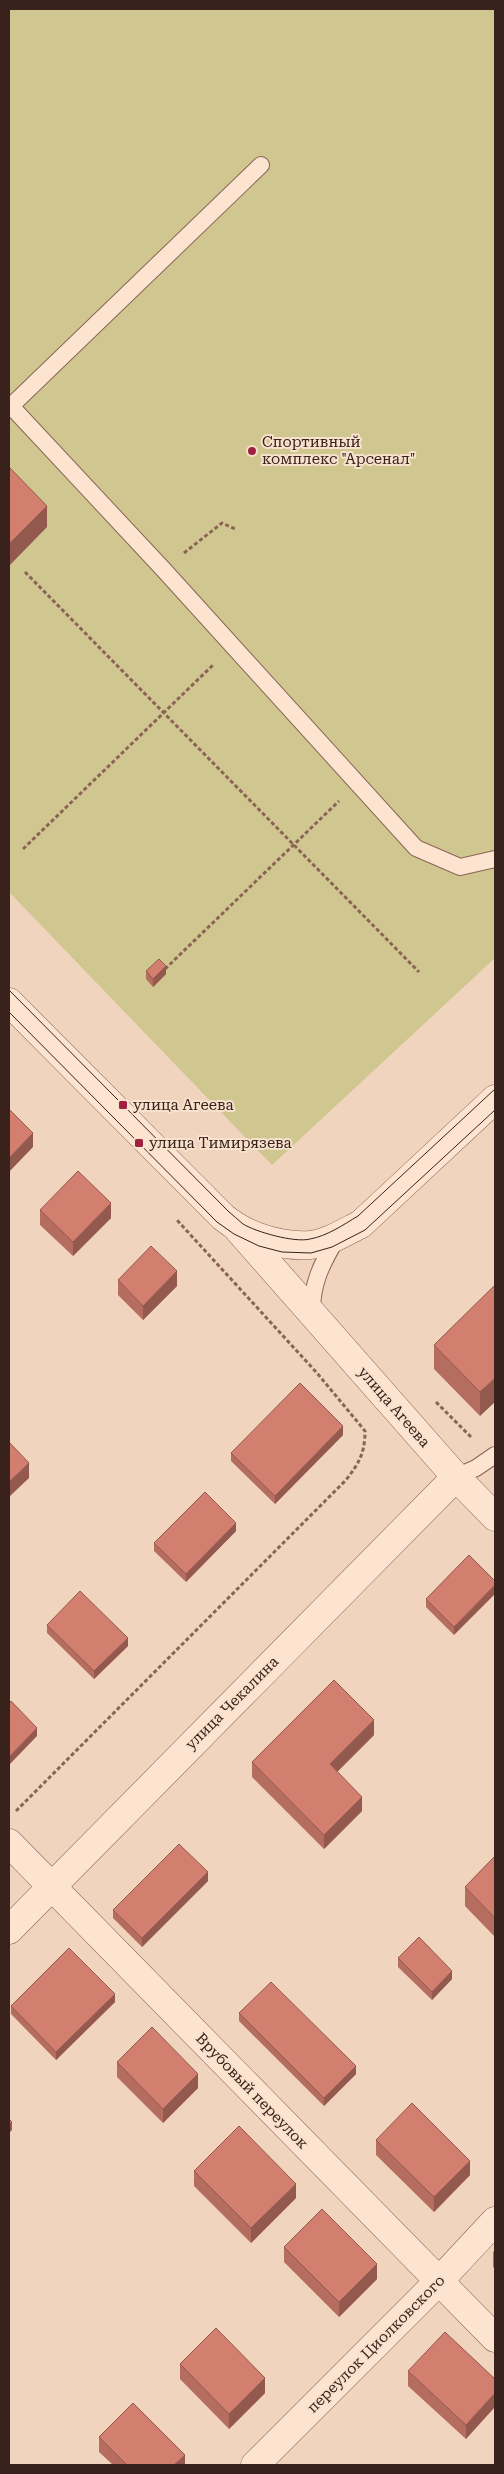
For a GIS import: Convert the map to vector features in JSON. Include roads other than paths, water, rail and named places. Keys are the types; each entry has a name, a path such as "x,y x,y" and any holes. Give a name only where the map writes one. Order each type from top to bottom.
{"street":[{"name":"улица Агеева","path":"9,1002 236,1227 456,1477 495,1517"},
{"name":"улица Агеева","path":"236,1227 273,1242 311,1245 337,1237 361,1224 495,1099"},
{"name":"улица Чекалина","path":"9,1930 456,1477"},
{"name":"Врубовый переулок","path":"9,1843 495,2338"},
{"name":"переулок Циолковского","path":"255,2465 495,2221"}],"lane":[{"path":"261,165 10,405 163,568 416,848 428,855 460,867 495,860"},
{"path":"312,1315 312,1292 316,1278 337,1237"},
{"path":"456,1477 476,1468 495,1455"}],"tram line":[{"path":"9,990 228,1211 249,1227 286,1238 303,1240 316,1238 335,1230 358,1216 495,1089"},
{"path":"9,1012 217,1222 234,1234 259,1246 282,1252 311,1253 332,1247 365,1230 495,1110"}],"place":[{"name":"Спортивный комплекс \"Арсенал\"","path":"252,451"},
{"name":"улица Агеева","path":"123,1105"},
{"name":"улица Тимирязева","path":"139,1143"}]}
